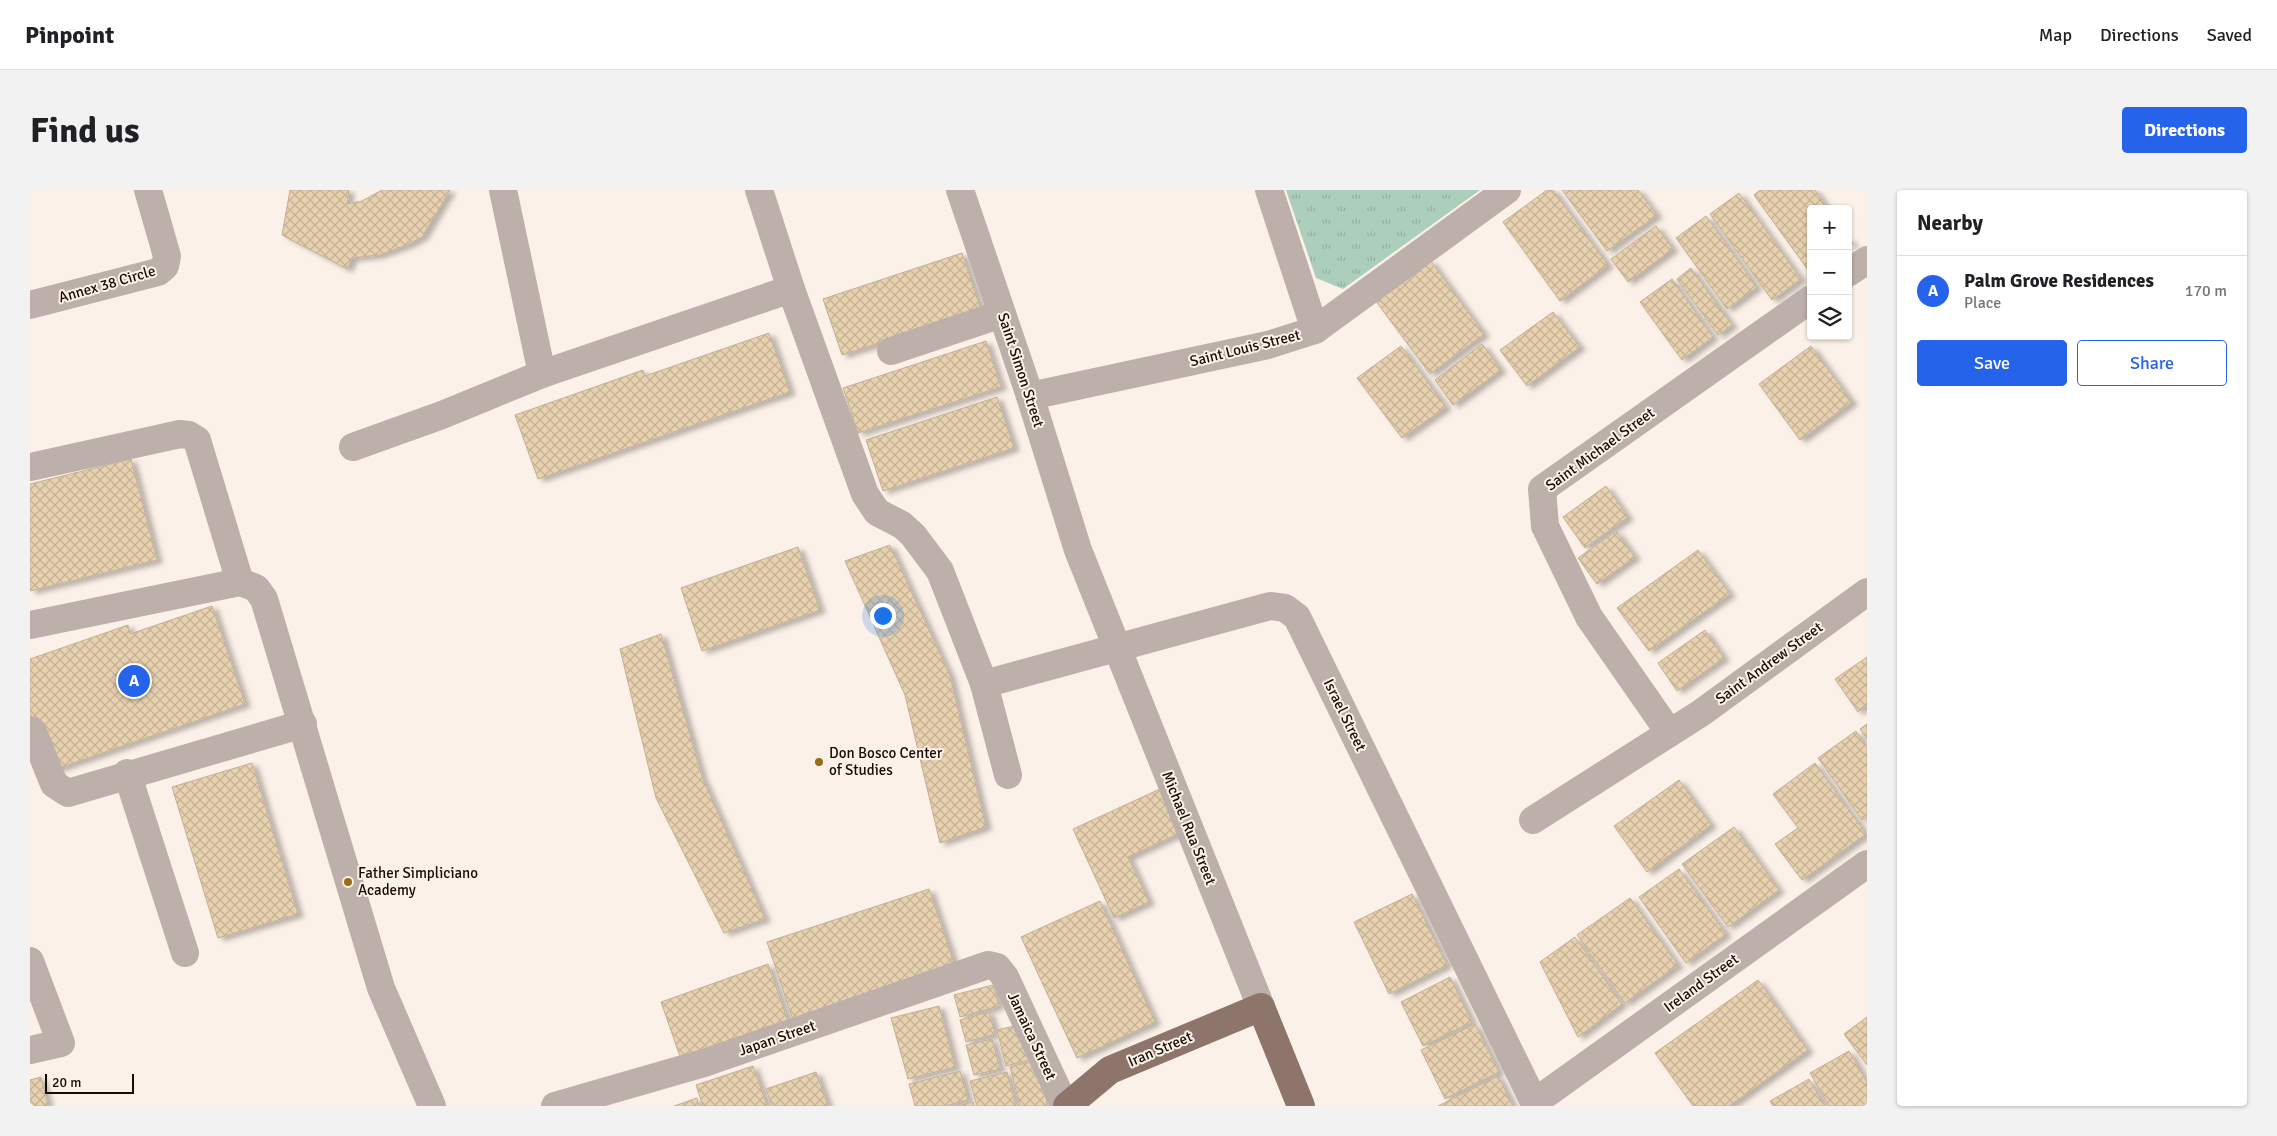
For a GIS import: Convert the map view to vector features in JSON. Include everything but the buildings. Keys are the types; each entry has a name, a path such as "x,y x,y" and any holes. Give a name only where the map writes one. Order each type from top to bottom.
{"main road":[{"name":"Iran Street","path":"1066,1106 1110,1070 1261,1007"},
{"name":"Michael Rua Street","path":"1261,1007 1301,1106"}],"street":[{"name":"Annex 38 Circle","path":"30,305 158,272 166,266 168,256 148,190"},
{"path":"503,190 542,374"},
{"path":"758,190 791,289 865,494 877,512 902,525 913,535 940,571 984,684 1008,775"},
{"name":"Saint Simon Street","path":"960,190 1030,396 1078,550"},
{"path":"1270,190 1315,330"},
{"name":"Saint Louis Street","path":"1030,396 1268,345 1315,330 1508,190"},
{"path":"1852,270 1867,260"},
{"path":"353,447 442,415 542,374 791,289"},
{"name":"Saint Michael Street","path":"1669,732 1589,617 1545,526 1542,489 1807,302"},
{"path":"891,351 1002,314"},
{"path":"30,467 180,434 189,435 197,440 240,582"},
{"name":"Michael Rua Street","path":"1078,550 1261,1007"},
{"path":"30,625 240,582 256,588 264,599 382,988 432,1106"},
{"name":"Saint Andrew Street","path":"1533,820 1701,713 1867,592"},
{"name":"Israel Street","path":"984,684 1270,606 1285,608 1297,617 1535,1104"},
{"path":"30,730 34,732 54,784 68,792 128,773 303,724"},
{"path":"128,773 185,953"},
{"name":"Ireland Street","path":"1535,1104 1867,864"},
{"path":"30,961 61,1043 30,1050"},
{"name":"Japan Street","path":"555,1106 704,1063 988,965 997,967"},
{"name":"Jamaica Street","path":"997,967 1005,977 1066,1106"}],"green space":[{"path":"1286,190 1480,190 1343,289 1316,278"}],"place":[{"name":"Palm Grove Residences","path":"134,681"},
{"name":"Don Bosco Center of Studies","path":"819,762"},
{"name":"Father Simpliciano Academy","path":"348,882"}]}
